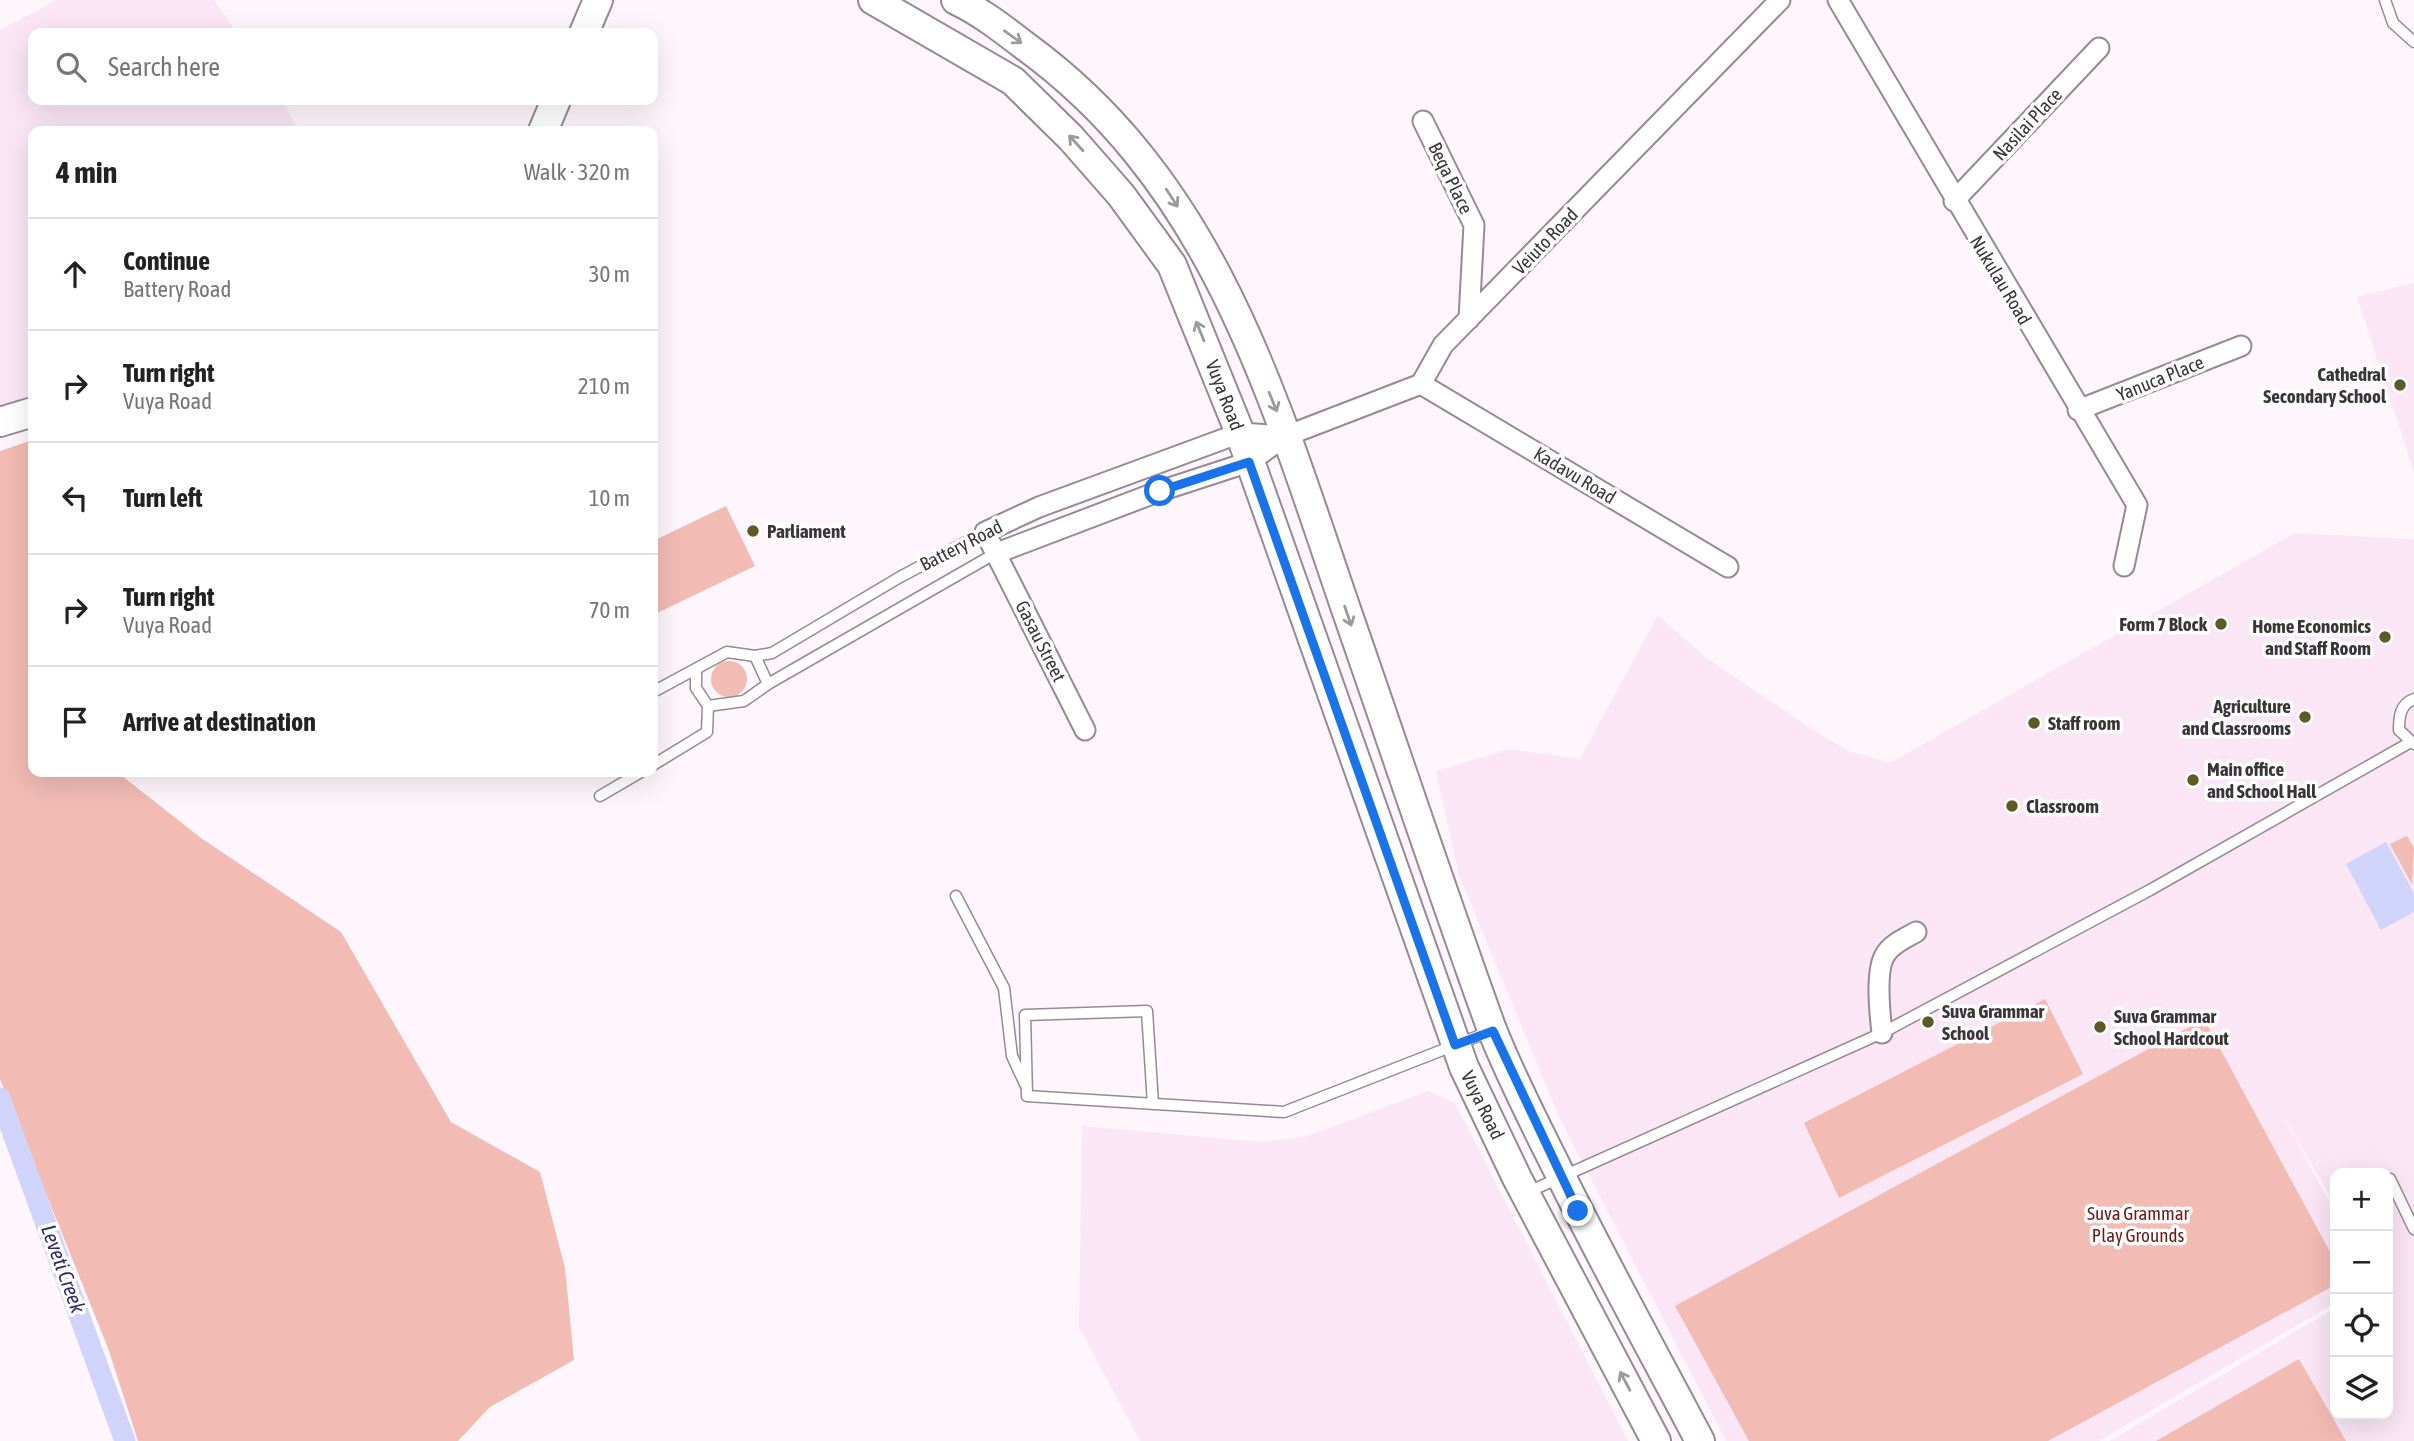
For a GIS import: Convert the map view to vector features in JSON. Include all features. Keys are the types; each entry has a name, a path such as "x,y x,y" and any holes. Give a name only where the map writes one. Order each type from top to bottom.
{"main road":[{"path":"586,28 598,0"},
{"name":"Vuya Road","path":"873,0 1013,81 1071,138 1121,195 1172,265 1240,433 1455,1045 1526,1194 1656,1441"},
{"name":"Vuya Road","path":"956,0 987,18 1079,90 1166,188 1206,250 1244,330 1286,436 1493,1031 1561,1177 1700,1441"},
{"path":"545,126 554,105"},
{"path":"0,422 28,414"}],"street":[{"name":"Veiuto Road","path":"1421,384 1443,345 1780,0"},
{"name":"Nukulau Road","path":"1838,0 1954,201 2137,505 2124,566"},
{"name":"Nasilai Place","path":"1954,201 2099,48"},
{"name":"Beqa Place","path":"1423,121 1474,225 1469,319"},
{"name":"Yanuca Place","path":"2078,410 2241,346"},
{"path":"1286,436 1421,384"},
{"name":"Kadavu Road","path":"1421,384 1728,567"},
{"name":"Battery Road","path":"985,532 1039,507 1240,433 1286,436"},
{"name":"Battery Road","path":"997,553 1160,491 1249,462 1286,436"},
{"name":"Gasau Street","path":"985,532 1085,730"},
{"path":"1882,1033 1878,1004 1884,956 1898,942 1916,932"}],"lane":[{"path":"2385,0 2393,23 2414,42"},
{"name":"Battery Road","path":"658,689 727,652 755,656 772,653 900,576 985,532"},
{"name":"Battery Road","path":"708,706 744,701 768,684 997,553"},
{"path":"755,656 768,684"},
{"path":"658,762 707,732 708,706 696,688 696,669"},
{"path":"1526,1194 1882,1033 2150,890 2412,744 2399,730 2399,714 2408,701 2414,699"},
{"path":"600,796 632,777"},
{"path":"956,896 1004,988 1012,1056 1027,1088"},
{"path":"1153,1104 1147,1011 1025,1015 1027,1096 1153,1104 1284,1112 1493,1031"},
{"path":"2393,1185 2414,1229"}],"shaded area":[{"path":"57,0 214,0 234,28 28,28 28,105 285,105 296,126 28,126 28,398 0,406 0,30"},
{"name":"Cathedral Secondary School","path":"2414,283 2414,472 2357,297"},
{"name":"Suva Grammar School","path":"2295,533 2414,539 2414,1441 2110,1441 2330,1311 2330,1420 2393,1420 2393,1168 2330,1168 2330,1196 2276,1102 2330,1204 2330,1306 2099,1441 1726,1441 1559,1117 1459,875 1436,771 1510,749 1580,759 1658,615 1705,657 1806,725 1846,750 1890,763"},
{"path":"1428,1091 1455,1103 1628,1441 1140,1441 1079,1327 1082,1126 1262,1142 1305,1137"}],"green space":[{"path":"28,442 28,777 123,777 201,838 341,932 451,1122 540,1172 565,1268 574,1360 490,1407 458,1441 138,1441 108,1348 0,1079 0,451"},
{"path":"726,506 755,566 658,613 658,539"},
{"path":"729,661 742,666 747,679 742,692 729,697 716,692 711,679 716,666"},
{"path":"2407,836 2414,848 2412,885 2390,844"},
{"path":"2045,999 2083,1074 1839,1198 1804,1123"},
{"name":"Suva Grammar Play Grounds","path":"2204,1019 2330,1252 2330,1288 2048,1441 1749,1441 1675,1306"},
{"path":"2299,1359 2330,1413 2330,1420 2334,1420 2346,1441 2156,1441"}],"water":[{"path":"2386,842 2414,893 2414,912 2381,930 2346,864"}],"waterway":[{"name":"Leveti Creek","path":"0,1098 125,1441"}],"place":[{"name":"Cathedral Secondary School","path":"2400,385"},
{"name":"Parliament","path":"753,531"},
{"name":"Form 7 Block","path":"2221,624"},
{"name":"Home Economics and Staff Room","path":"2385,637"},
{"name":"Agriculture and Classrooms","path":"2305,717"},
{"name":"Staff room","path":"2034,723"},
{"name":"Main office and School Hall","path":"2193,780"},
{"name":"Classroom","path":"2012,806"},
{"name":"Suva Grammar School","path":"1928,1022"},
{"name":"Suva Grammar School Hardcout","path":"2100,1027"}],"route":[{"path":"1160,491 1249,462 1455,1045 1493,1031 1525,1104 1578,1211"}]}
